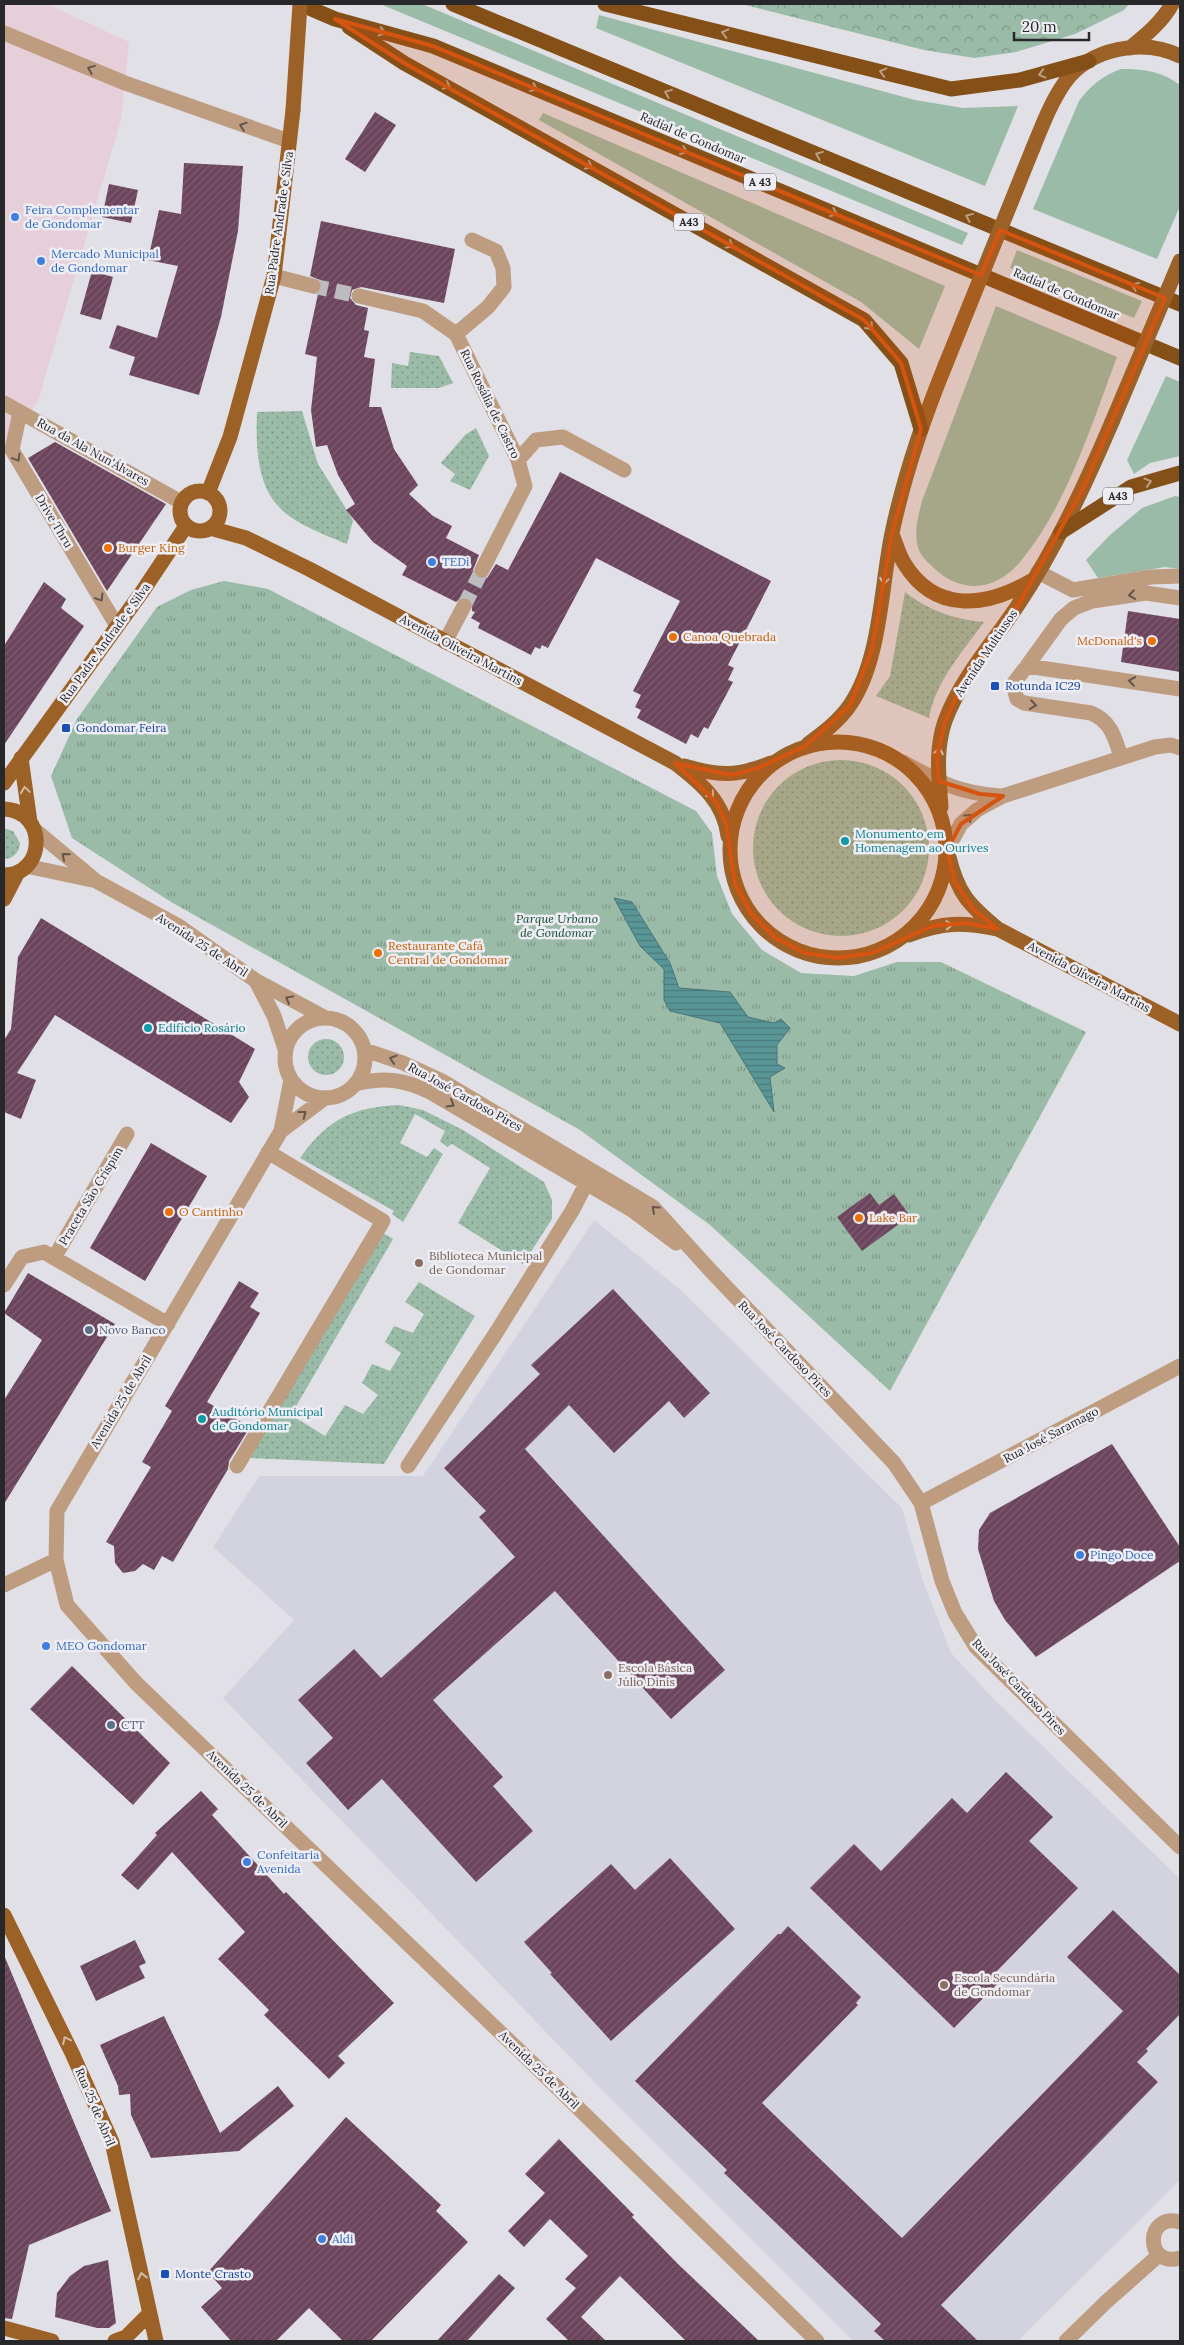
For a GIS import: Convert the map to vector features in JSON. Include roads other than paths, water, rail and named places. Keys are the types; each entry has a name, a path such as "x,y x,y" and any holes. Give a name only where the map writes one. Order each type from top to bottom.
{"highway":[{"name":"Radial de Gondomar","path":"300,4 335,19 433,46 1180,358"},
{"path":"453,4 1180,304"},
{"path":"605,4 951,89 1020,80 1089,61"},
{"name":"A43","path":"335,19 404,63 864,320 901,363 921,429"},
{"name":"A43","path":"1061,532 1131,487 1180,473"}],"main road":[{"name":"Rua Padre Andrade e Silva","path":"208,492 230,437 274,276 293,110 300,4"},
{"path":"1130,48 1146,35 1167,13 1172,4"},
{"path":"948,850 942,884 926,914 902,938 872,953 838,958 805,953 774,938 750,914 735,884 729,851 734,817 750,786 774,762 805,746 826,731 850,705 862,682 872,649 892,533 921,429 944,366 1033,148 1044,122 1066,81 1089,61 1104,53 1130,48 1162,50 1180,56"},
{"name":"Avenida Multiusos","path":"942,816 937,757 945,722 961,687 1019,604 1061,532 1084,487 1180,261"},
{"path":"191,492 208,492 216,499 219,505 219,514 215,524 210,528 197,531 186,526 180,514 181,502 191,492"},
{"name":"Avenida Oliveira Martins","path":"219,514 246,538"},
{"name":"Rua Padre Andrade e Silva","path":"4,783 20,758 142,592 186,526"},
{"name":"Avenida Oliveira Martins","path":"210,528 246,538 675,763 704,785 716,802 726,824 729,851"},
{"path":"892,533 904,563 926,590 953,600 979,602 1009,594 1035,576"},
{"path":"805,746 838,741 872,746 903,762 927,786 942,816"},
{"path":"4,899 16,871 36,849 20,758"},
{"name":"Avenida Oliveira Martins","path":"675,763 705,772 731,775 774,762"},
{"path":"4,808 12,809 22,814 33,826"},
{"name":"Avenida Oliveira Martins","path":"942,816 955,882 974,910 998,929 1180,1024"},
{"name":"Avenida Oliveira Martins","path":"902,938 932,926 965,924 998,929"},
{"name":"Rua 25 de Abril","path":"4,1915 72,2053 112,2142 156,2341"},
{"path":"115,2341 126,2337 150,2313"},
{"path":"4,2328 52,2341"}],"street":[{"path":"4,33 134,86 289,142"},
{"path":"456,334 488,307 504,287 503,268 496,251 472,240"},
{"path":"274,276 313,286"},
{"name":"Rua Rosália de Castro","path":"359,296 423,310 456,334 518,460 525,486 482,570"},
{"name":"Rua da Ala Nun'Álvares","path":"4,403 181,502"},
{"name":"Drive Thru","path":"20,412 12,450 117,626"},
{"path":"518,460 536,440 563,437 624,470"},
{"path":"1035,576 1073,590 1150,576 1180,576"},
{"path":"1121,757 1112,733 1101,717 1091,713 1024,704 1017,699 1013,684 1061,619 1074,608 1092,601 1146,593 1180,598"},
{"path":"446,642 464,606"},
{"path":"1027,666 1180,689"},
{"path":"948,850 961,824 977,810 1002,796 1155,747 1171,745 1180,748"},
{"path":"903,762 948,786 980,794 1002,796"},
{"name":"Avenida 25 de Abril","path":"33,826 96,881 177,925 255,980 324,1017"},
{"name":"Avenida 25 de Abril","path":"16,871 96,881"},
{"name":"Avenida 25 de Abril","path":"255,980 274,1016 285,1049"},
{"path":"324,1017 335,1018 355,1030 365,1050 362,1074 355,1084 342,1094 325,1098 312,1096 300,1090 291,1080 286,1070 285,1049 290,1036 299,1026 311,1020 324,1017"},
{"name":"Rua José Cardoso Pires","path":"365,1050 403,1063 442,1081 635,1204 656,1226 711,1271 894,1463 921,1503 942,1581 955,1613 976,1647 1180,1847"},
{"name":"Rua José Cardoso Pires","path":"355,1084 378,1079 415,1085 586,1184 635,1204"},
{"name":"Avenida 25 de Abril","path":"291,1080 281,1131 57,1511 56,1560 67,1605 136,1683 480,2013 817,2341"},
{"name":"Avenida 25 de Abril","path":"281,1131 325,1098"},
{"name":"Praceta São Crispim","path":"54,1258 127,1134"},
{"path":"237,1466 383,1221 268,1152"},
{"path":"408,1466 499,1327 572,1211 586,1184"},
{"name":"Praceta São Crispim","path":"4,1285 22,1257 44,1252 168,1324"},
{"name":"Rua José Saramago","path":"921,1503 1180,1366"},
{"path":"4,1586 56,1560"},
{"path":"1180,2222 1166,2222 1156,2230 1153,2243 1159,2255 1169,2260 1180,2258"},
{"path":"1066,2341 1159,2255"}],"water":[{"path":"614,898 632,902 670,963 679,988 730,992 748,1017 774,1023 781,1019 790,1028 777,1045 777,1064 785,1068 770,1077 774,1112 720,1023 670,1011 664,1000 664,969 640,946"}],"tunnel":[{"path":"313,286 359,296"},
{"path":"464,606 482,570"}],"place":[{"name":"Feira Complementar de Gondomar","path":"15,217"},
{"name":"Mercado Municipal de Gondomar","path":"41,261"},
{"name":"Burger King","path":"108,548"},
{"name":"TEDi","path":"432,562"},
{"name":"Canoa Quebrada","path":"673,637"},
{"name":"McDonald's","path":"1152,641"},
{"name":"Rotunda IC29","path":"995,686"},
{"name":"Gondomar Feira","path":"66,728"},
{"name":"Monumento em Homenagem ao Ourives","path":"845,841"},
{"name":"Restaurante Cafá Central de Gondomar","path":"378,953"},
{"name":"Edifício Rosário","path":"148,1028"},
{"name":"O Cantinho","path":"169,1212"},
{"name":"Lake Bar","path":"859,1218"},
{"name":"Biblioteca Municipal de Gondomar","path":"419,1263"},
{"name":"Novo Banco","path":"89,1330"},
{"name":"Auditório Municipal de Gondomar","path":"202,1419"},
{"name":"Pingo Doce","path":"1080,1555"},
{"name":"MEO Gondomar","path":"46,1646"},
{"name":"Escola Básica Júlio Dinis","path":"608,1675"},
{"name":"CTT","path":"111,1725"},
{"name":"Confeitaria Avenida","path":"247,1862"},
{"name":"Escola Secundária de Gondomar","path":"944,1985"},
{"name":"Aldi","path":"322,2239"},
{"name":"Monte Crasto","path":"165,2274"}],"park label":[{"name":"Parque Urbano de Gondomar","path":"557,926"}]}
